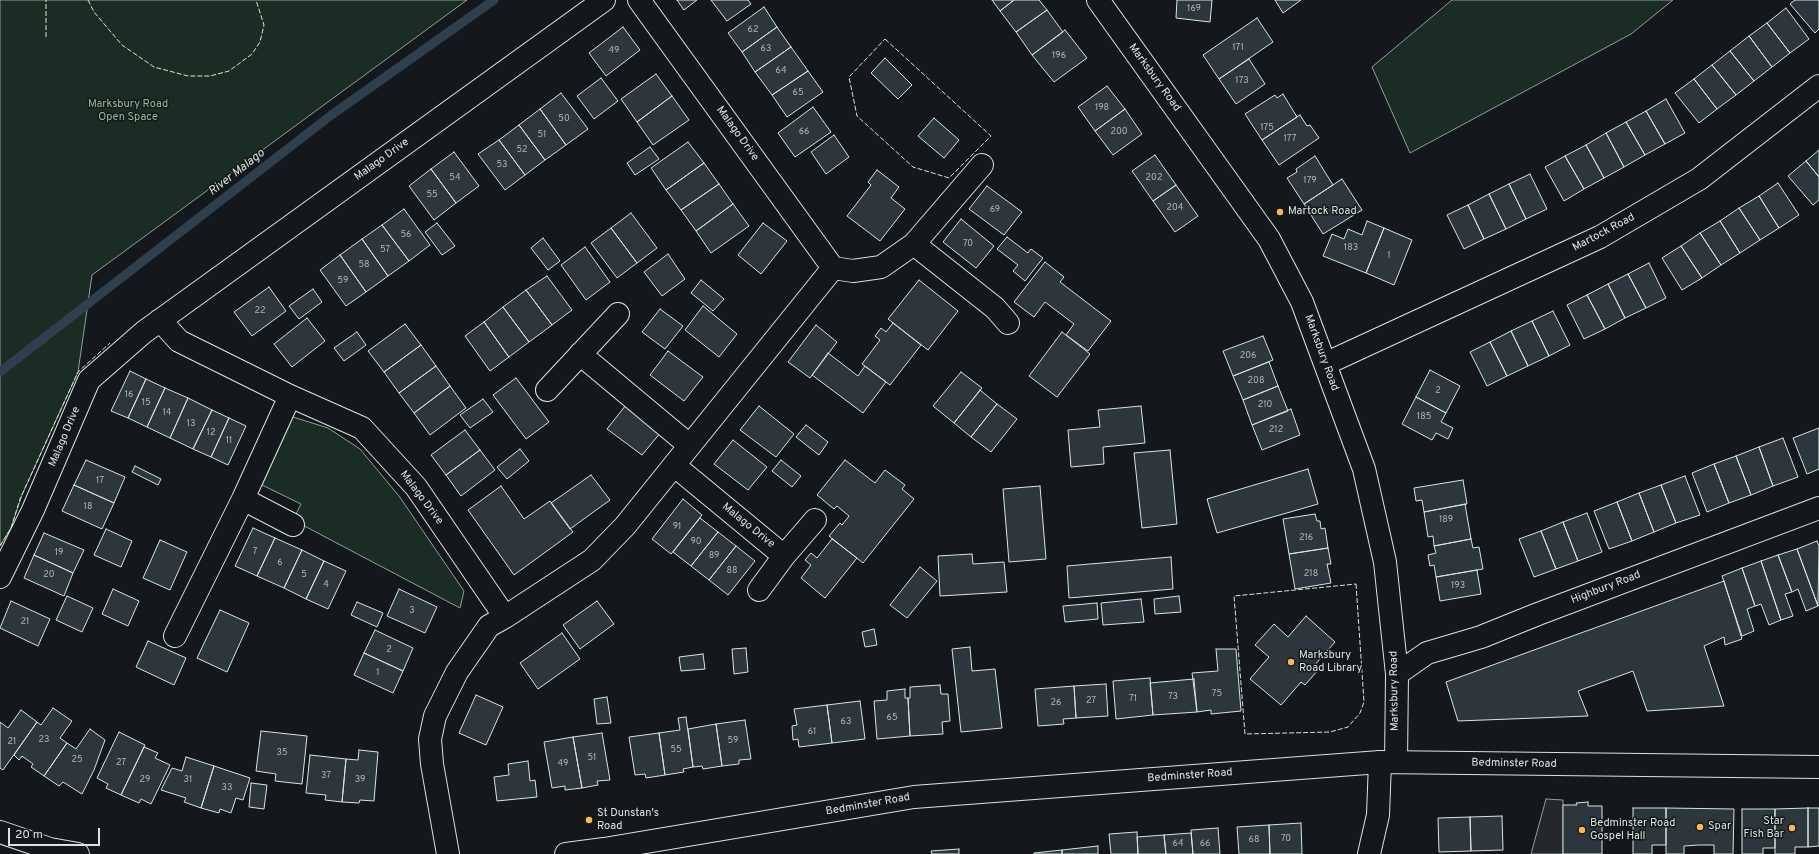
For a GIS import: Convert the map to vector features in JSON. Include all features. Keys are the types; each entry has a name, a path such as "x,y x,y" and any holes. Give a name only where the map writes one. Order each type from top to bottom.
{"street":[{"name":"Malago Drive","path":"0,577 33,510 89,380 160,320 604,0"},
{"name":"Malago Drive","path":"639,0 833,268"},
{"name":"Marksbury Road","path":"1098,0 1269,239 1302,302 1367,481 1385,562 1397,674 1388,762 1369,854"},
{"name":"Martock Road","path":"1325,364 1600,237 1699,179 1819,86"},
{"path":"448,854 432,764 430,739 435,716 456,672 489,626 505,618 592,560 625,526 675,466 689,445 833,268 853,271 881,268 914,244 982,165"},
{"path":"914,244 995,308 1008,323"},
{"path":"547,390 618,314"},
{"name":"Malago Drive","path":"160,320 179,342 290,396 362,428 416,487 505,618"},
{"path":"580,354 689,445"},
{"path":"175,636 243,499 290,396"},
{"name":"Malago Drive","path":"675,466 784,556"},
{"path":"243,499 293,525"},
{"name":"Highbury Road","path":"1397,674 1427,654 1481,637 1819,508"},
{"name":"Malago Drive","path":"759,590 784,556 816,520"},
{"name":"Bedminster Road","path":"566,854 604,852 914,797 1388,762 1819,767"},
{"path":"0,832 50,849 78,854"}],"green space":[{"name":"Marksbury Road Open Space","path":"0,0 467,0 92,275 78,372 22,495 11,528 0,546"},
{"path":"1452,0 1673,0 1631,34 1410,153 1372,67"},
{"path":"293,417 328,428 360,449 399,496 464,591 460,608 293,520 301,504 262,485"}],"shaded area":[{"path":"1546,799 1563,800 1563,854 1531,854"}],"building":[{"path":"677,0 697,0 684,10"},
{"path":"711,0 748,0 751,4 727,21"},
{"path":"992,0 1014,0 1000,11"},
{"path":"1014,0 1039,0 1047,10 1016,32 1000,11"},
{"path":"1177,0 1212,0 1210,22 1176,18"},
{"path":"1275,0 1301,0 1283,13"},
{"path":"1795,0 1819,0 1819,29 1815,33 1790,4"},
{"path":"764,7 777,27 742,52 728,33"},
{"path":"1786,8 1809,39 1790,53 1767,23"},
{"path":"1047,10 1063,32 1032,55 1016,32"},
{"path":"1257,18 1273,42 1219,79 1203,55"},
{"path":"1767,23 1790,53 1772,67 1749,36"},
{"path":"623,27 640,50 606,76 589,53"},
{"path":"777,27 791,47 755,72 742,52"},
{"path":"1065,30 1087,58 1054,82 1032,55"},
{"path":"1749,36 1772,67 1754,81 1730,51"},
{"path":"791,47 808,71 772,95 755,72"},
{"path":"1730,51 1754,81 1736,95 1712,65"},
{"path":"885,58 912,85 898,99 871,73"},
{"path":"1249,59 1265,84 1236,104 1219,79"},
{"path":"1712,65 1736,95 1717,109 1694,79"},
{"path":"808,71 823,92 787,117 772,95"},
{"path":"656,74 672,96 637,122 621,99"},
{"path":"601,78 618,101 594,119 577,96"},
{"path":"1694,79 1717,109 1699,123 1675,93"},
{"path":"1107,86 1125,109 1095,131 1078,107"},
{"path":"561,93 588,129 566,145 540,109"},
{"path":"1283,94 1297,117 1262,140 1245,114 1275,95 1277,98"},
{"path":"672,96 689,120 653,145 637,122"},
{"path":"1666,99 1685,133 1665,144 1646,111"},
{"path":"813,107 831,132 795,157 778,133"},
{"path":"540,109 566,145 545,160 519,125"},
{"path":"1125,109 1142,134 1113,155 1095,131"},
{"path":"1646,111 1665,144 1645,155 1626,122"},
{"path":"1300,115 1307,126 1310,125 1319,138 1279,165 1262,140"},
{"path":"934,118 959,140 944,158 918,136"},
{"path":"1626,122 1645,155 1624,167 1606,133"},
{"path":"519,125 545,160 525,175 499,140"},
{"path":"1606,133 1624,167 1604,178 1586,145"},
{"path":"834,135 849,157 826,174 811,152"},
{"path":"499,140 525,175 505,190 478,154"},
{"path":"688,142 704,163 666,190 651,168"},
{"path":"1586,145 1604,178 1584,189 1565,156"},
{"path":"650,147 659,159 635,175 627,163"},
{"path":"1819,150 1819,177 1806,161"},
{"path":"454,152 479,186 456,203 431,169"},
{"path":"1155,155 1176,185 1153,201 1132,171"},
{"path":"1315,156 1333,185 1304,204 1287,178 1297,172 1296,169"},
{"path":"1565,156 1584,189 1564,201 1545,167"},
{"path":"1806,161 1819,177 1819,200 1813,205 1788,176"},
{"path":"704,163 719,184 681,210 666,190"},
{"path":"431,169 456,203 434,220 409,186"},
{"path":"877,170 899,187 891,198 905,209 880,241 847,216 871,185 868,182"},
{"path":"1530,174 1547,209 1526,219 1509,184"},
{"path":"1342,179 1362,210 1323,234 1304,204"},
{"path":"1778,183 1799,215 1779,228 1759,196"},
{"path":"719,184 733,204 696,231 681,210"},
{"path":"1509,184 1526,219 1506,229 1489,194"},
{"path":"1176,185 1198,216 1175,232 1153,201"},
{"path":"987,186 1022,212 1004,235 969,209"},
{"path":"1489,194 1506,229 1484,239 1468,205"},
{"path":"1759,196 1779,228 1760,240 1739,208"},
{"path":"733,204 749,226 711,253 696,231"},
{"path":"1468,205 1484,239 1464,249 1447,215"},
{"path":"1739,208 1760,240 1740,253 1720,221"},
{"path":"404,209 430,245 409,261 382,225"},
{"path":"631,213 657,248 637,263 611,228"},
{"path":"961,219 994,246 976,268 943,242"},
{"path":"1367,221 1384,228 1366,273 1323,256 1332,234 1344,239 1348,229 1362,235"},
{"path":"1720,221 1740,253 1721,265 1700,233"},
{"path":"437,223 455,246 442,255 425,232"},
{"path":"763,223 787,241 761,274 738,255"},
{"path":"382,225 409,261 388,276 362,239"},
{"path":"611,228 637,263 617,278 591,243"},
{"path":"1384,228 1412,240 1394,285 1366,273"},
{"path":"1700,233 1721,265 1702,278 1681,246"},
{"path":"1007,237 1028,253 1031,249 1043,258 1025,281 1013,271 1018,265 997,249"},
{"path":"543,238 560,261 548,270 531,248"},
{"path":"362,239 388,276 366,292 340,255"},
{"path":"1681,246 1702,278 1682,290 1662,258"},
{"path":"585,247 610,282 586,300 561,265"},
{"path":"668,254 685,279 662,296 644,272"},
{"path":"340,255 366,292 346,306 320,270"},
{"path":"1045,262 1064,277 1060,282 1111,321 1088,351 1066,335 1074,324 1045,302 1034,317 1014,302"},
{"path":"1649,263 1666,298 1646,308 1628,274"},
{"path":"1628,274 1646,308 1625,318 1608,284"},
{"path":"547,276 572,310 552,325 526,290"},
{"path":"701,280 724,299 713,311 691,293"},
{"path":"919,280 958,311 928,350 888,319"},
{"path":"1608,284 1625,318 1605,329 1587,295"},
{"path":"269,287 286,311 252,336 234,312"},
{"path":"313,289 322,302 299,319 289,306"},
{"path":"526,290 552,325 529,342 503,307"},
{"path":"1587,295 1605,329 1584,339 1567,305"},
{"path":"703,306 737,334 719,357 685,330"},
{"path":"503,307 529,342 509,357 484,322"},
{"path":"660,309 683,326 665,349 642,332"},
{"path":"1553,311 1570,345 1549,356 1532,321"},
{"path":"307,318 325,341 292,367 274,344"},
{"path":"1532,321 1549,356 1528,366 1511,331"},
{"path":"484,322 509,357 490,371 465,336"},
{"path":"893,323 921,345 890,385 862,364 880,340 875,336 881,328 886,332"},
{"path":"405,324 421,345 384,372 368,351"},
{"path":"816,325 837,342 810,378 788,362"},
{"path":"1511,331 1528,366 1507,376 1490,342"},
{"path":"357,332 366,345 344,361 334,348"},
{"path":"1062,332 1090,354 1057,397 1029,376"},
{"path":"1263,336 1273,360 1233,376 1223,351"},
{"path":"1490,342 1507,376 1487,386 1470,352"},
{"path":"421,345 436,366 399,393 384,372"},
{"path":"668,351 703,377 684,401 650,375"},
{"path":"828,353 858,376 865,366 886,382 863,413 812,375"},
{"path":"1269,362 1278,386 1243,400 1233,376"},
{"path":"436,366 450,386 414,413 399,393"},
{"path":"1430,370 1460,386 1446,413 1416,397"},
{"path":"130,371 146,379 128,418 111,411"},
{"path":"961,372 982,388 954,423 933,406"},
{"path":"516,378 549,422 526,439 493,395"},
{"path":"146,379 165,388 147,427 128,418"},
{"path":"450,386 466,408 430,435 414,413"},
{"path":"1278,386 1288,411 1252,425 1243,400"},
{"path":"165,388 188,398 170,438 147,427"},
{"path":"980,390 997,404 971,437 954,423"},
{"path":"1416,397 1446,413 1441,422 1453,428 1448,439 1436,433 1432,440 1402,424"},
{"path":"188,398 212,410 193,449 170,438"},
{"path":"483,399 493,412 470,428 460,415"},
{"path":"997,404 1017,419 991,452 971,437"},
{"path":"626,405 661,432 642,455 607,429"},
{"path":"759,406 794,434 776,457 740,430"},
{"path":"1141,406 1145,443 1103,447 1104,464 1071,467 1068,430 1100,427 1098,410"},
{"path":"1291,409 1300,435 1262,450 1252,425"},
{"path":"212,410 229,418 211,457 193,449"},
{"path":"229,418 246,426 228,465 211,457"},
{"path":"806,425 828,442 819,455 796,437"},
{"path":"1819,428 1819,469 1807,474 1793,438"},
{"path":"465,430 480,450 446,475 431,455"},
{"path":"1783,438 1798,477 1773,486 1759,447"},
{"path":"733,440 767,467 748,490 714,464"},
{"path":"1759,447 1773,486 1751,495 1736,456"},
{"path":"520,449 529,461 507,479 497,467"},
{"path":"480,450 495,470 461,496 446,475"},
{"path":"1170,450 1177,524 1142,528 1134,453"},
{"path":"1736,456 1751,495 1729,503 1714,464"},
{"path":"86,460 125,477 114,503 74,485"},
{"path":"781,460 801,476 792,487 772,471"},
{"path":"845,460 875,483 885,470 905,485 902,489 914,499 863,563 829,536 840,523 842,525 849,516 837,506 834,509 817,495"},
{"path":"1714,464 1729,503 1707,512 1692,473"},
{"path":"135,466 161,479 158,485 132,472"},
{"path":"1308,469 1318,504 1217,533 1207,499"},
{"path":"591,475 610,500 570,529 551,503"},
{"path":"1685,476 1700,515 1676,523 1661,485"},
{"path":"1463,480 1467,504 1424,512 1422,500 1416,501 1414,488"},
{"path":"74,485 114,503 102,529 62,511"},
{"path":"1661,485 1676,523 1654,532 1639,493"},
{"path":"501,486 524,519 550,501 573,532 514,575 468,510"},
{"path":"1040,486 1046,559 1009,562 1003,489"},
{"path":"1639,493 1654,532 1632,541 1617,502"},
{"path":"683,499 702,515 671,554 652,539"},
{"path":"1617,502 1632,541 1609,549 1594,511"},
{"path":"1465,504 1471,539 1434,546 1433,536 1428,537 1424,512"},
{"path":"1587,513 1602,552 1578,561 1563,522"},
{"path":"1315,514 1317,521 1320,521 1321,529 1325,528 1328,548 1289,554 1283,519"},
{"path":"700,518 718,532 691,566 673,552"},
{"path":"1563,522 1578,561 1556,569 1541,531"},
{"path":"253,528 275,538 257,576 235,566"},
{"path":"106,529 132,541 121,567 94,555"},
{"path":"1541,531 1556,569 1534,577 1519,539"},
{"path":"718,532 736,546 709,580 691,566"},
{"path":"44,533 84,550 73,573 34,555"},
{"path":"275,538 302,550 284,588 257,576"},
{"path":"832,539 857,558 825,598 801,578 811,565 805,560 811,553 817,558"},
{"path":"1471,539 1473,548 1479,547 1483,569 1436,577 1434,565 1430,566 1428,555 1436,553 1434,546"},
{"path":"160,540 187,552 170,590 143,578"},
{"path":"1817,541 1819,546 1818,606 1797,549"},
{"path":"736,546 755,561 728,595 709,580"},
{"path":"1328,548 1331,564 1327,564 1331,583 1295,589 1289,554"},
{"path":"1797,549 1818,606 1806,611 1798,589 1792,592 1778,555"},
{"path":"302,550 324,561 306,599 284,588"},
{"path":"972,554 973,564 1004,562 1007,592 940,596 938,556"},
{"path":"34,555 73,573 64,596 24,578"},
{"path":"1778,555 1792,592 1785,594 1793,616 1781,620 1761,561"},
{"path":"1171,557 1173,589 1069,598 1067,566"},
{"path":"324,561 346,571 328,609 306,599"},
{"path":"1761,561 1781,620 1769,625 1761,604 1755,606 1742,568"},
{"path":"920,567 937,581 907,618 890,605"},
{"path":"1742,568 1755,606 1747,609 1754,631 1742,636 1722,576"},
{"path":"1477,570 1481,594 1440,601 1436,577"},
{"path":"1724,581 1742,639 1725,645 1724,637 1704,646 1724,706 1647,711 1633,671 1578,691 1588,716 1458,721 1446,682"},
{"path":"113,589 139,601 128,626 102,614"},
{"path":"399,589 437,607 425,633 387,616"},
{"path":"67,596 93,608 82,632 56,620"},
{"path":"1179,596 1181,612 1155,614 1154,599"},
{"path":"1141,599 1144,622 1103,625 1101,603"},
{"path":"11,601 50,619 38,646 0,628"},
{"path":"597,601 614,624 580,649 563,625"},
{"path":"357,602 383,613 377,627 351,615"},
{"path":"1097,603 1098,619 1065,622 1063,606"},
{"path":"220,610 249,623 227,672 197,658"},
{"name":"Marksbury Road Library","path":"1306,616 1335,642 1313,667 1318,670 1305,685 1301,682 1281,705 1250,679 1269,657 1255,645 1274,624 1288,637"},
{"path":"874,629 877,645 865,647 862,632"},
{"path":"375,630 413,648 403,671 364,653"},
{"path":"562,633 580,659 538,689 520,663"},
{"path":"148,641 186,658 174,685 136,667"},
{"path":"970,647 972,671 995,669 1002,728 961,732 952,649"},
{"path":"746,648 748,672 734,674 732,649"},
{"path":"1216,649 1236,649 1241,711 1211,714 1211,710 1197,712 1192,673 1218,671"},
{"path":"364,653 403,671 393,693 354,675"},
{"path":"703,654 705,669 681,671 679,657"},
{"path":"1150,678 1153,715 1116,719 1113,681"},
{"path":"1194,679 1197,712 1153,715 1150,683"},
{"path":"1106,684 1108,716 1076,718 1074,686"},
{"path":"940,685 941,694 948,694 950,721 942,722 943,734 910,736 908,698 910,698 910,687"},
{"path":"1074,686 1076,718 1063,719 1064,724 1038,726 1035,689"},
{"path":"905,689 905,698 908,698 910,736 877,739 874,701 887,700 887,691"},
{"path":"476,695 503,707 486,745 459,733"},
{"path":"607,697 611,723 597,724 594,699"},
{"path":"860,701 865,739 832,743 827,705"},
{"path":"827,705 832,743 799,747 798,739 793,740 792,726 797,725 794,709"},
{"path":"53,708 72,721 60,738 67,743 44,776 31,767 33,764 22,756 19,760 14,755 37,722 41,725"},
{"path":"21,710 37,722 3,770 0,768 0,722 8,728"},
{"path":"686,717 693,767 683,769 684,772 665,775 659,733 680,730 678,718"},
{"path":"745,720 751,759 739,760 739,764 722,766 716,724"},
{"path":"716,724 722,766 703,769 702,766 693,767 688,729"},
{"path":"90,729 105,740 94,770 82,794 63,782 59,786 44,776 67,743 76,749"},
{"path":"261,731 307,736 302,784 275,781 276,774 256,771"},
{"path":"119,732 145,745 121,795 106,788 108,784 97,778"},
{"path":"602,733 610,780 597,781 598,785 582,788 573,737"},
{"path":"659,733 665,775 646,778 645,774 635,775 629,737"},
{"path":"573,737 582,788 565,790 565,786 552,788 544,742"},
{"path":"144,747 158,753 155,758 170,765 151,804 141,799 139,803 121,795"},
{"path":"359,750 378,752 374,801 360,800 359,803 342,802 346,759 358,760"},
{"path":"310,755 346,759 342,802 325,800 326,795 306,793"},
{"path":"186,757 214,766 201,808 184,802 186,798 161,790 172,768 182,771"},
{"path":"528,761 530,781 535,780 537,797 497,801 494,777 509,775 508,764"},
{"path":"214,766 250,778 243,800 236,798 231,813 220,809 219,813 201,808"},
{"path":"251,783 267,785 264,809 249,807"},
{"name":"Bedminster Road Gospel Hall","path":"1588,802 1588,806 1602,806 1602,854 1563,854 1563,805 1577,805 1576,803"},
{"path":"1633,808 1666,808 1666,845 1652,845 1652,854 1633,854"},
{"name":"Spar","path":"1666,808 1734,809 1733,854 1714,854 1714,845 1699,845 1684,846 1684,854 1666,854"},
{"path":"1808,808 1819,808 1819,846 1808,847"},
{"name":"Star Fish Bar","path":"1808,808 1808,847 1795,847 1795,854 1775,854 1775,809"},
{"path":"1742,809 1775,809 1775,848 1763,848 1763,854 1742,854"},
{"path":"1502,816 1503,850 1471,851 1470,817"},
{"path":"1470,817 1471,851 1439,852 1438,818"},
{"path":"1301,823 1302,854 1270,854 1269,825"},
{"path":"1269,825 1270,854 1239,854 1237,827"},
{"path":"1218,828 1220,854 1193,854 1191,830"},
{"path":"1137,832 1138,854 1111,854 1109,834"},
{"path":"1191,833 1193,854 1166,854 1164,835"},
{"path":"1164,835 1166,854 1138,854 1137,837"},
{"path":"1098,846 1098,854 1062,854 1062,850"},
{"path":"959,849 959,854 932,854 931,851"},
{"path":"1062,850 1062,854 1034,854 1034,853"}],"waterway":[{"name":"River Malago","path":"0,372 330,116 494,0"}],"fence":[{"path":"46,0 46,37"},
{"path":"88,0 94,12 122,45 154,67 188,76 210,76 229,71 252,54 260,42 264,25 256,0"},
{"path":"885,39 991,136 949,178 913,167 857,116 849,77 885,39"},
{"path":"0,546 11,528 20,499 78,372 110,343"},
{"path":"1356,584 1364,702 1360,713 1348,727 1330,732 1245,734 1234,596 1356,584"}],"place":[{"name":"Martock Road","path":"1280,212"},
{"name":"Marksbury Road Library","path":"1291,662"},
{"name":"St Dunstan's Road","path":"589,820"},
{"name":"Spar","path":"1700,827"},
{"name":"Star Fish Bar","path":"1792,828"},
{"name":"Bedminster Road Gospel Hall","path":"1582,830"}]}
